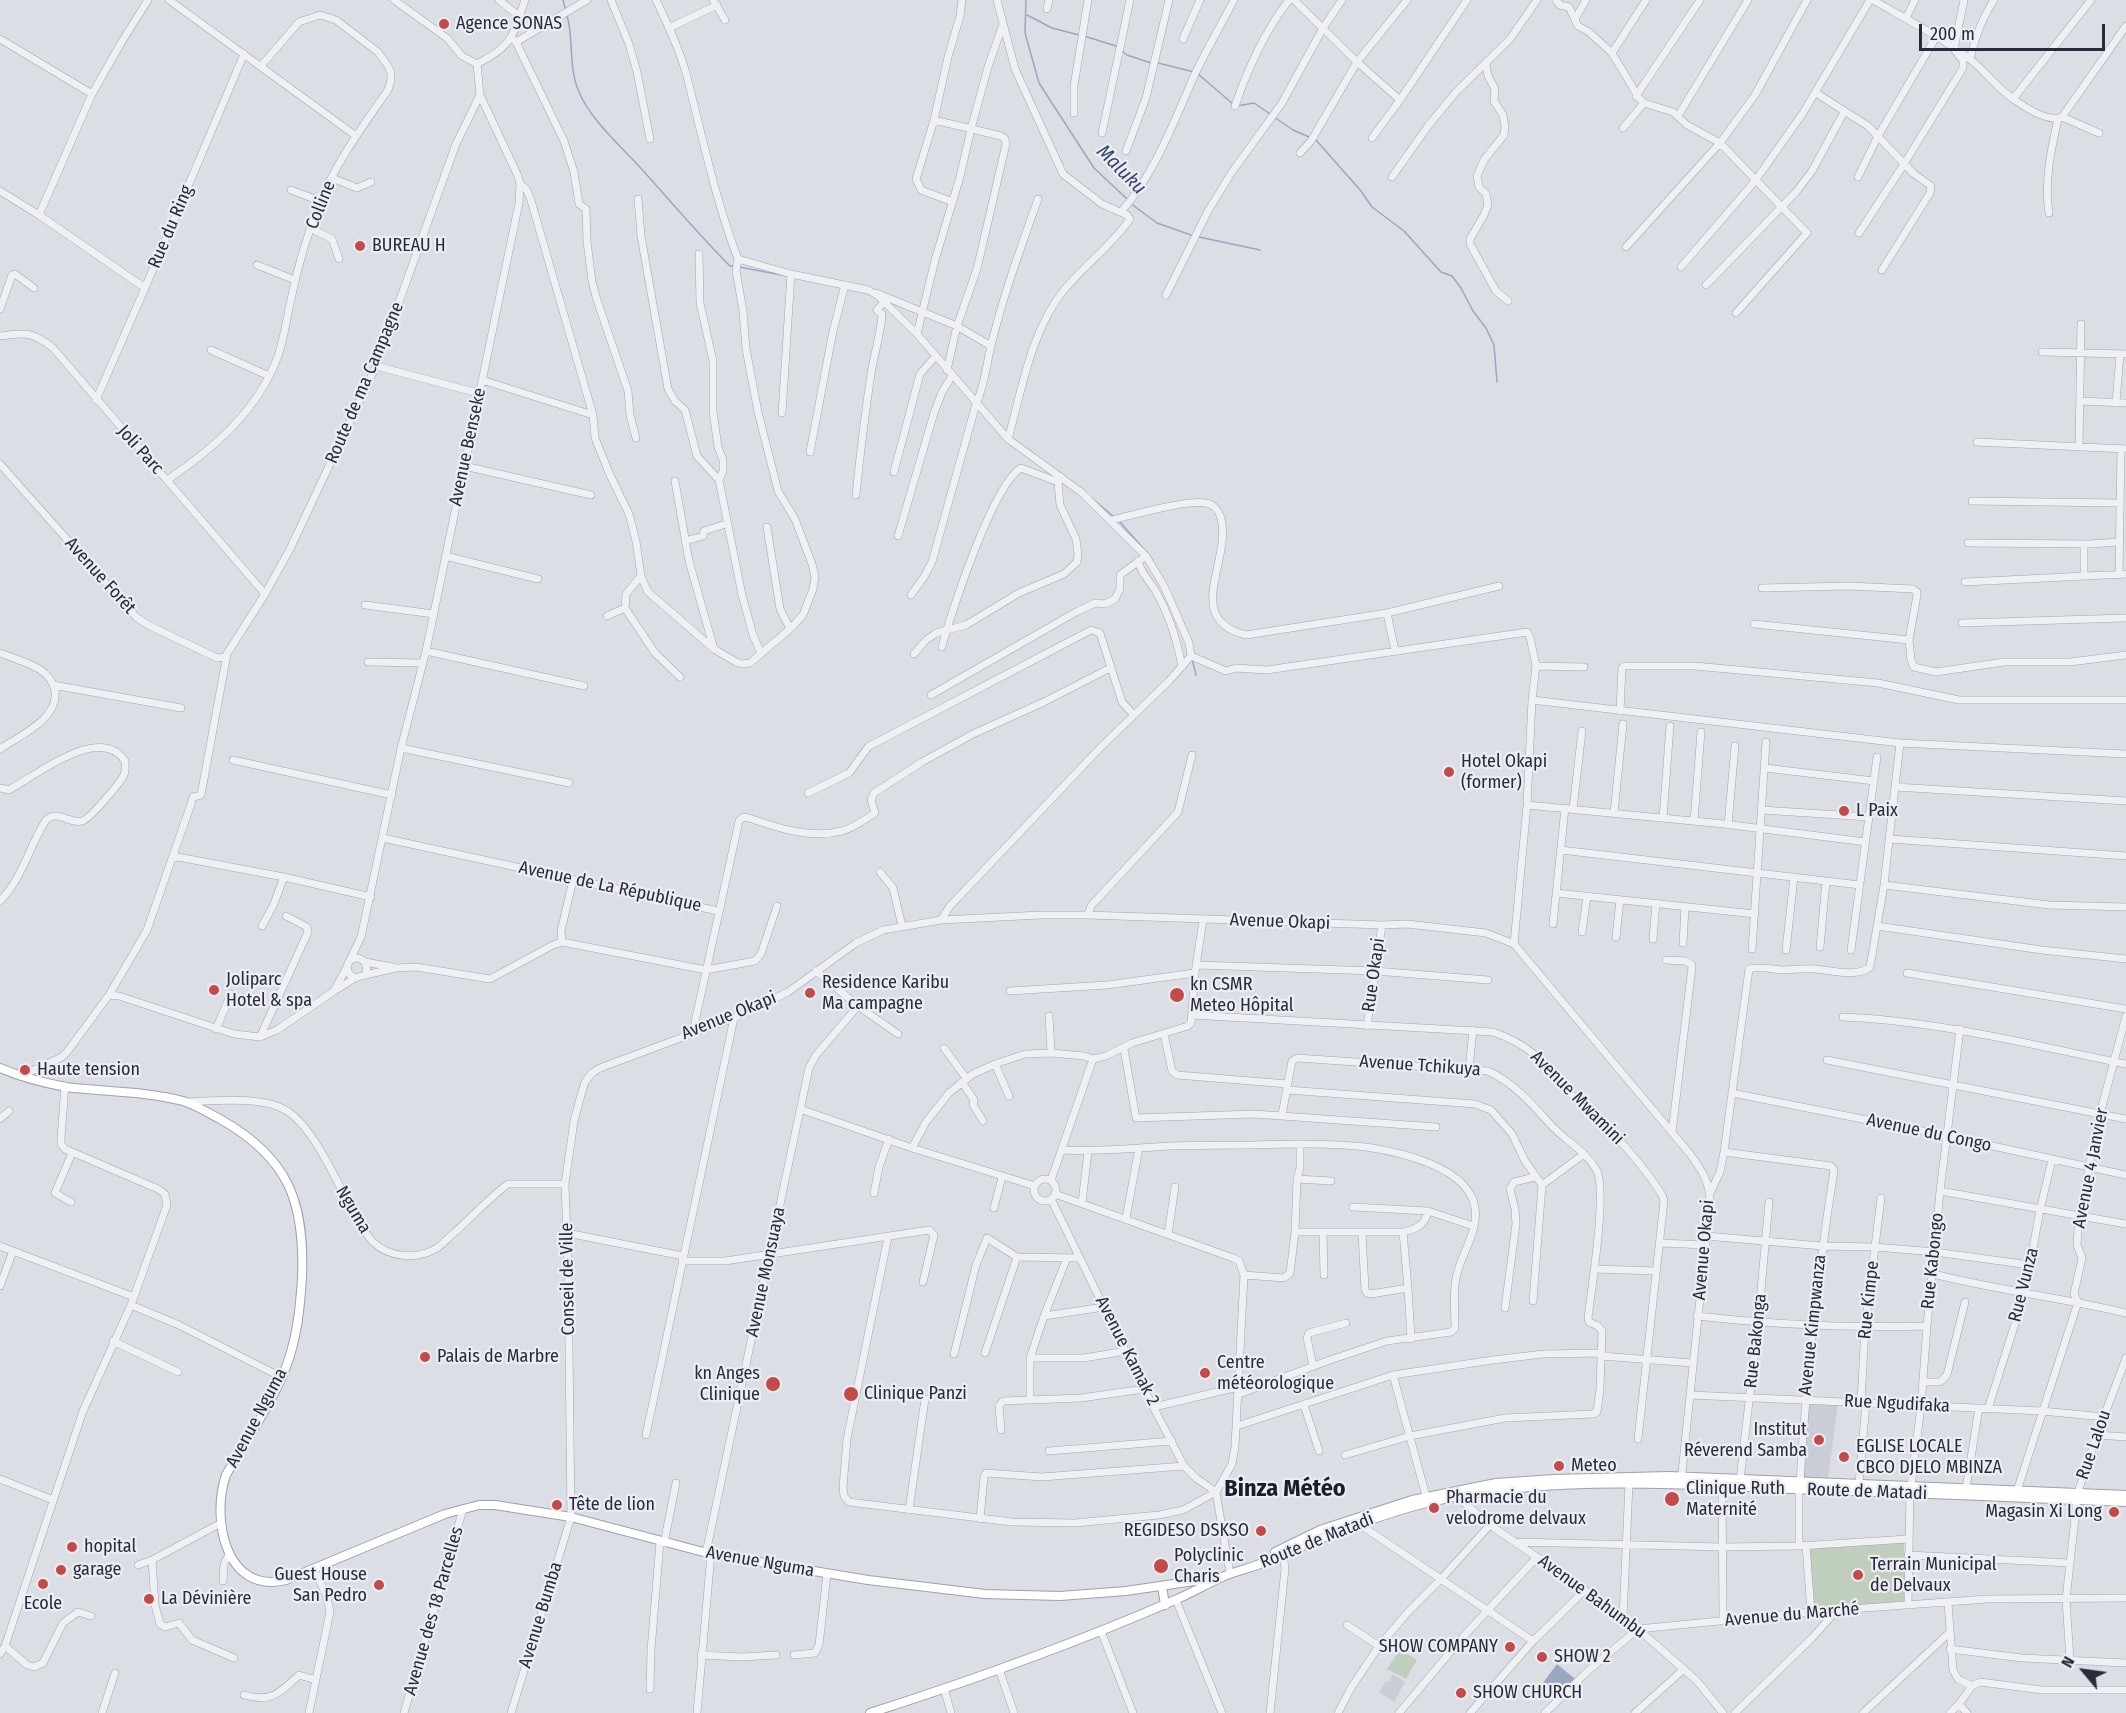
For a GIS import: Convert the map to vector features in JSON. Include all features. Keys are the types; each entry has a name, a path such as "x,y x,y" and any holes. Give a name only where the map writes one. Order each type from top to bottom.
{"main road":[{"name":"Avenue Nguma","path":"0,1068 21,1076 65,1086 150,1095 185,1102 251,1138 280,1171 296,1204 301,1225 299,1317 293,1345 281,1377 226,1475 222,1488 221,1523 224,1542 229,1554 240,1569 264,1582 277,1582 314,1569 445,1514 479,1505 504,1506 571,1517 709,1554 827,1574 985,1594 1059,1596 1162,1586 1229,1575"},
{"name":"Route de Matadi","path":"872,1713 1101,1631 1176,1600 1241,1567 1426,1496 1623,1476 1722,1486 1843,1487 2078,1496 2126,1495"},
{"name":"Route de Matadi","path":"1555,1483 1629,1484 1740,1480 1799,1486"},
{"name":"Route de Matadi","path":"1843,1487 1859,1484 1911,1490 2017,1491 2126,1502"},
{"name":"Route de Matadi","path":"1229,1575 1283,1554 1344,1526 1359,1524 1454,1494"},
{"path":"1162,1586 1165,1605"}],"street":[{"path":"39,215 92,94 148,0"},
{"path":"169,0 356,136"},
{"path":"394,0 447,38 462,56 477,64 498,53 514,40 570,12 587,0"},
{"path":"499,0 519,16"},
{"path":"525,0 514,40 564,141 574,172 579,204 586,209 592,281 628,391 630,415 636,438"},
{"path":"611,0 632,53 651,139"},
{"path":"520,184 530,196 593,415 595,438 629,514 641,576 648,592 714,649 742,664 750,663 803,615 815,577 795,519 778,490 772,470 750,370 736,270 738,259 724,225 686,72 656,0"},
{"path":"953,202 921,190 916,179 934,120 962,0"},
{"path":"997,0 1015,69 1063,174 1102,204 1124,209 1130,219 1064,290 1050,310 1039,332 1008,439"},
{"path":"1047,9 1049,0"},
{"path":"1074,113 1074,86 1088,0"},
{"path":"1102,133 1130,0"},
{"path":"1126,151 1146,98 1168,0"},
{"path":"1183,39 1200,0"},
{"path":"1124,209 1167,141 1196,72 1234,0"},
{"path":"1235,106 1245,76 1267,32 1292,0 1400,100"},
{"path":"1166,295 1208,211 1232,172 1282,103 1323,28 1342,0"},
{"path":"1300,153 1312,138 1357,62 1407,0"},
{"path":"1372,138 1467,0"},
{"path":"1392,177 1428,126 1456,92 1510,39 1537,0"},
{"path":"1556,0 1560,5 1569,7 1578,26 1589,32 1612,53 1636,96 1644,103 1673,112 1687,125 1720,143 1808,233 1736,313"},
{"path":"1575,19 1587,0"},
{"path":"1612,53 1646,0"},
{"path":"1636,96 1700,0"},
{"path":"1678,116 1748,0"},
{"path":"1626,247 1720,143 1755,95 1771,62 1807,0"},
{"path":"1681,267 1755,181 1816,93 1828,68 1871,0 1906,18 1970,59 1987,72 2013,99 2047,117 2060,118 2099,133"},
{"path":"1906,18 1916,0"},
{"path":"1859,233 1963,68 1963,61 1954,49 1964,0"},
{"path":"1970,59 1974,39 1994,0"},
{"path":"2013,99 2091,0"},
{"path":"669,28 715,3 725,20"},
{"name":"Colline","path":"167,480 228,432 250,408 269,376 280,348 295,280 320,201 356,136 388,90 391,80 388,66 371,46 329,17 312,16 299,22 261,66"},
{"path":"917,334 988,67 1003,26"},
{"path":"2049,213 2048,170 2060,118 2126,26"},
{"path":"1858,177 1878,136 1936,37"},
{"path":"0,39 92,94"},
{"name":"Rue du Ring","path":"96,400 146,288 244,54"},
{"name":"Avenue Benseke","path":"361,937 401,748 434,614 519,203 520,184 515,168 480,95 477,64"},
{"path":"1486,64 1488,76 1495,89 1494,100 1503,115 1505,127 1504,135 1484,160 1477,176 1479,187 1486,194 1488,205 1470,244 1496,291 1508,301"},
{"path":"1816,93 1864,122 1904,164 1931,186 1881,270"},
{"name":"Route de ma Campagne","path":"225,656 265,594 314,499 376,366 456,144 480,95"},
{"path":"1623,129 1644,103"},
{"path":"1706,285 1781,207 1812,171 1844,112"},
{"path":"934,120 1001,136 1005,139 1006,144 977,269 957,326 947,370"},
{"path":"332,178 357,188 372,182"},
{"path":"291,190 320,201"},
{"path":"0,191 146,288"},
{"path":"911,595 932,562 981,393 991,346 1015,265 1038,199"},
{"path":"638,200 643,248 668,389 685,411 696,456 719,480"},
{"path":"310,228 332,239 339,259"},
{"path":"699,255 700,303 713,361 713,412 718,447 723,460 723,471 719,480 726,524 753,635 762,653"},
{"path":"738,259 791,274 868,290 922,310 957,326 991,346"},
{"path":"258,266 295,280"},
{"path":"782,413 791,274"},
{"path":"0,309 12,275 19,276 34,288"},
{"path":"810,452 833,331 845,285"},
{"path":"868,290 877,295 881,304 917,334 1008,439 1059,480 1060,505 1076,539 1078,554 1077,562 1064,574 1019,593 966,625 936,633 926,640 914,654"},
{"path":"856,495 871,375 881,324 882,314 877,310 881,304"},
{"path":"2079,447 2081,324"},
{"name":"Joli Parc","path":"0,336 26,333 40,338 60,355 96,400 265,594"},
{"path":"211,350 269,376"},
{"path":"2042,352 2123,354 2116,403"},
{"path":"894,472 920,374 935,357"},
{"path":"376,366 478,393"},
{"path":"898,536 934,412 952,376"},
{"path":"482,380 593,415"},
{"path":"2080,401 2126,403"},
{"path":"1965,582 2122,574 2118,542 2123,449 1977,442"},
{"name":"Avenue Forêt","path":"0,464 136,617 218,658 225,656"},
{"path":"464,465 591,495"},
{"path":"942,647 951,613 979,541 1002,491 1017,470 1023,468 1059,480 1081,492 1111,520 1164,586 1194,657 1227,671 1236,668 1267,670 1527,632 1536,666 1527,804 1514,944"},
{"path":"675,481 685,541 714,649"},
{"path":"1972,501 2119,503"},
{"path":"1111,520 1191,504 1206,503 1216,507 1220,513 1224,535 1212,596 1213,610 1216,617 1231,631 1246,635 1388,613 1499,586"},
{"path":"685,541 703,536 704,531 726,524"},
{"path":"767,527 780,609 790,628"},
{"path":"1968,543 2118,542"},
{"path":"2084,544 2084,576"},
{"path":"446,556 538,579"},
{"path":"1141,559 1142,572 1171,621 1178,641 1182,667"},
{"path":"931,695 1076,612 1095,603 1110,603 1120,589 1120,574 1141,559"},
{"path":"641,576 626,594 626,608 655,653 680,677"},
{"path":"1762,588 1850,586 1913,589 1917,595 1909,640 1911,660 1914,667 1936,672 2004,662 2070,662 2126,655"},
{"path":"365,605 434,614"},
{"path":"607,616 626,608"},
{"path":"1388,613 1395,651"},
{"path":"1962,623 2126,618"},
{"path":"1754,624 1909,640"},
{"path":"808,793 849,772 869,746 1091,630 1100,633 1122,702 1133,714"},
{"path":"1178,641 1187,638"},
{"path":"426,651 584,686"},
{"path":"0,653 38,669 49,677 55,699 47,715 0,749"},
{"path":"21,1076 62,1058 109,994 147,930 190,804 194,797 201,795 225,656"},
{"path":"941,920 958,898 1133,714 1194,657"},
{"path":"368,662 423,663"},
{"path":"1536,666 1584,667"},
{"path":"1620,711 1622,668 1624,666 1695,666 1878,683 1959,700 2126,700"},
{"path":"718,911 736,828 743,817 793,832 824,834 843,831 874,813 876,811 871,802 874,793 908,770 973,734 1044,702 1110,668"},
{"path":"53,685 181,708"},
{"path":"1532,700 1900,742 2126,754"},
{"path":"1614,813 1623,724"},
{"path":"1663,818 1670,726"},
{"path":"1553,924 1561,850 1582,731"},
{"path":"1694,821 1701,732"},
{"path":"1752,949 1766,742"},
{"path":"1710,1193 1720,1172 1724,1152 1749,969 1755,967 1843,972 1864,971 1870,967 1884,885 1900,742"},
{"path":"1728,825 1735,747"},
{"path":"0,788 9,790 74,752 87,748 113,750 125,760 125,773 115,789 86,819 78,821 52,815 46,820 11,889 0,901"},
{"path":"401,748 569,783"},
{"path":"1088,915 1091,906 1178,812 1192,755"},
{"path":"1851,950 1877,757"},
{"path":"233,760 392,795"},
{"path":"1765,768 1874,781"},
{"path":"1895,787 2126,801"},
{"path":"1527,804 1866,842"},
{"path":"1762,810 1869,817"},
{"name":"Avenue de La République","path":"383,838 718,911 695,1022 697,1030"},
{"path":"1890,839 2126,856"},
{"path":"1561,850 1860,885"},
{"path":"171,861 178,856 370,897"},
{"path":"880,872 892,888 902,926"},
{"path":"262,926 273,906 284,877"},
{"path":"1786,950 1794,877"},
{"path":"562,942 561,931 573,880"},
{"path":"1820,947 1826,881"},
{"path":"1884,885 2049,904 2126,907"},
{"path":"1556,893 1755,914"},
{"path":"1582,932 1587,896"},
{"path":"1616,937 1620,900"},
{"path":"1653,939 1656,903"},
{"path":"109,994 216,1029 243,1036 260,1037 277,1030 355,978 396,968 425,968 490,979 562,942 706,970 755,961 761,954 777,906"},
{"path":"1683,943 1685,907"},
{"name":"Avenue Okapi","path":"565,1184 574,1121 585,1082 592,1073 697,1030 734,1018 788,992 856,943 883,930 941,920 1088,915 1407,924 1486,933 1514,944 1703,1171 1710,1193 1681,1481"},
{"path":"260,1037 308,932 303,923 286,916"},
{"path":"912,1148 926,1122 949,1094 964,1080 996,1064 1025,1054 1051,1053 1093,1059 1124,1049 1132,1043 1188,1026 1191,1023 1203,920"},
{"name":"Rue Okapi","path":"1367,1026 1382,925"},
{"path":"1876,926 2042,950 2126,959"},
{"path":"361,937 363,960 368,966 365,975"},
{"path":"334,991 361,937"},
{"path":"349,963 363,960 396,968"},
{"path":"1666,960 1685,961 1692,967 1672,1132"},
{"path":"349,963 348,973 355,978"},
{"path":"1011,991 1107,985 1196,969 1375,971 1488,980"},
{"path":"816,971 858,1006 898,1034"},
{"path":"1907,974 2126,1009"},
{"path":"216,1029 231,994"},
{"name":"Avenue Monsuaya","path":"697,1713 709,1554 800,1109 812,1061 858,1006"},
{"name":"Avenue Mwamini","path":"1192,1015 1493,1032 1510,1038 1527,1048 1543,1062 1586,1110 1629,1151 1662,1195 1664,1201 1638,1439"},
{"path":"1049,1016 1051,1053"},
{"name":"Avenue 4 Janvier","path":"2017,1491 2078,1302 2074,1294 2082,1258 2077,1240 2079,1216 2100,1114 2126,1016"},
{"path":"1843,1017 1884,1019 1960,1029 2126,1064"},
{"path":"646,1435 734,1018"},
{"name":"Rue Kabongo","path":"1908,1604 1911,1490 1921,1406 1940,1191 1960,1029"},
{"path":"1469,1069 1473,1030"},
{"path":"1164,1034 1172,1071 1177,1075 1487,1107 1512,1134 1535,1177 1542,1185 1533,1301"},
{"path":"944,1048 964,1080 974,1100 973,1105 983,1121"},
{"path":"1124,1049 1136,1118 1254,1114 1436,1127"},
{"name":"Avenue Tchikuya","path":"1282,1115 1293,1061 1297,1058 1488,1071 1516,1087 1553,1127 1584,1154 1595,1168 1598,1176 1600,1215 1588,1318 1589,1322 1601,1328 1597,1412 1505,1418 1410,1436"},
{"path":"1051,1180 1093,1059"},
{"path":"1827,1060 2126,1119"},
{"path":"996,1064 1009,1095"},
{"path":"0,1654 83,1411 132,1301 167,1205 165,1194 158,1189 72,1153 62,1144 65,1086"},
{"name":"Avenue du Congo","path":"1732,1093 2126,1175"},
{"name":"Nguma","path":"185,1102 232,1100 276,1106 289,1112 302,1124 313,1140 361,1226 372,1241 384,1250 402,1256 422,1254 438,1248 508,1184 565,1184"},
{"path":"800,1109 912,1148 1035,1186"},
{"path":"0,1119 9,1111"},
{"path":"874,1193 879,1167 889,1139"},
{"path":"1062,1150 1300,1144 1367,1148 1415,1158 1440,1167 1451,1174 1471,1197 1476,1209 1473,1226 1456,1278 1455,1328 1451,1332 1387,1341 1239,1391 1154,1407"},
{"path":"1244,1275 1284,1278 1290,1273 1295,1232 1297,1179 1300,1168 1300,1144"},
{"path":"1126,1218 1139,1148"},
{"path":"1082,1203 1088,1151"},
{"name":"Avenue Kimpwanza","path":"1724,1152 1833,1168 1805,1400 1799,1486 1811,1612"},
{"path":"71,1202 55,1193 72,1153"},
{"path":"1542,1185 1584,1154"},
{"name":"Rue Vunza","path":"1988,1409 2025,1293 2040,1210 2052,1160"},
{"path":"994,1208 1002,1177"},
{"path":"1505,1308 1516,1224 1510,1189 1514,1182 1535,1177"},
{"path":"888,1236 848,1439 843,1487 844,1496 849,1502 1029,1523 1075,1523 1159,1515 1183,1510 1216,1492 1232,1464 1237,1426 1244,1275 1239,1261 1082,1203 1053,1197 1044,1201 1038,1198 1035,1192 1035,1186 1040,1180 1048,1179 1055,1185 1053,1197"},
{"path":"1297,1179 1331,1181"},
{"name":"Conseil de Ville","path":"565,1184 571,1517"},
{"path":"1168,1234 1175,1187"},
{"path":"1940,1191 2126,1224"},
{"name":"Avenue Kamak 2","path":"1053,1197 1080,1258 1184,1466 1216,1492"},
{"name":"Rue Kimpe","path":"1859,1484 1865,1328 1881,1198"},
{"name":"Rue Bakonga","path":"1740,1480 1769,1202"},
{"path":"1353,1207 1428,1211 1473,1226"},
{"path":"1295,1232 1403,1232 1420,1227 1428,1211"},
{"path":"567,1233 682,1259 725,1261 925,1230 934,1235 923,1282"},
{"path":"1403,1232 1411,1339"},
{"path":"1323,1233 1324,1275"},
{"path":"1362,1233 1367,1293 1408,1288"},
{"path":"1706,1236 1822,1246 1875,1247 1935,1252 2030,1265"},
{"path":"954,1354 976,1265 987,1238 1017,1257 1080,1258"},
{"path":"1660,1243 1705,1245"},
{"path":"0,1246 132,1301 281,1377"},
{"path":"0,1286 14,1251"},
{"path":"986,1353 1017,1257"},
{"path":"1030,1399 1030,1358 1067,1258"},
{"path":"1594,1269 1656,1271"},
{"path":"1933,1274 2126,1313"},
{"path":"1923,1382 1940,1382 1947,1375 1965,1302"},
{"path":"1044,1316 1104,1307"},
{"path":"1697,1316 1813,1326 1865,1328 1927,1326"},
{"path":"1313,1366 1307,1338 1309,1333 1346,1323"},
{"path":"113,1341 178,1372"},
{"path":"1030,1358 1084,1358 1126,1351"},
{"path":"1237,1426 1393,1375 1543,1354 1601,1354 1692,1363"},
{"name":"Rue Lalou","path":"2070,1660 2066,1599 2078,1496 2097,1435 2126,1358"},
{"path":"1393,1375 1426,1496"},
{"path":"2116,1385 2126,1386"},
{"path":"1001,1430 999,1406 1003,1401 1081,1398 1144,1389"},
{"name":"Rue Ngudifaka","path":"1690,1395 2042,1411 2104,1417"},
{"path":"909,1510 925,1399"},
{"path":"1304,1405 1319,1452"},
{"path":"1966,1489 1979,1408"},
{"path":"2097,1435 2126,1437"},
{"path":"1345,1455 1410,1436"},
{"path":"1049,1451 1172,1441"},
{"path":"980,1519 986,1473 1042,1478 1184,1466"},
{"path":"0,1479 53,1500"},
{"path":"650,1689 651,1650 662,1542 676,1483"},
{"path":"1623,1618 1629,1484"},
{"path":"1722,1486 1723,1621"},
{"path":"1216,1492 1229,1575"},
{"name":"Avenue Bahumbu","path":"1454,1494 1490,1525 1638,1629 1697,1681 1723,1713"},
{"name":"Avenue des 18 Parcelles","path":"404,1713 464,1509"},
{"name":"Avenue Bumba","path":"511,1713 571,1517"},
{"path":"138,1565 152,1560 221,1523"},
{"path":"1359,1524 1533,1641"},
{"path":"1338,1713 1379,1646 1408,1611 1490,1525"},
{"path":"1516,1542 1722,1547 1803,1546 1908,1539"},
{"path":"223,1581 224,1564 229,1554"},
{"path":"1270,1713 1285,1569 1283,1554"},
{"path":"1908,1554 2070,1563"},
{"path":"1402,1712 1488,1609 1537,1557"},
{"path":"152,1560 155,1605 160,1624 165,1627 179,1623 192,1640 234,1658"},
{"path":"309,1713 330,1612 327,1597 314,1569"},
{"path":"794,1654 815,1653 819,1645 827,1574"},
{"path":"1470,1713 1533,1641 1585,1590"},
{"name":"Avenue du Marché","path":"1638,1629 1908,1604 1987,1599 2126,1598"},
{"path":"1176,1600 1222,1713"},
{"path":"1948,1603 1950,1649 1955,1674 1958,1679 1972,1686"},
{"path":"1735,1713 1812,1638 1837,1610"},
{"path":"4,1646 27,1665 34,1667 43,1663 63,1623 78,1612 91,1616"},
{"path":"1347,1625 1379,1646"},
{"path":"1545,1713 1589,1670 1638,1629"},
{"path":"1101,1631 1133,1713"},
{"path":"1863,1713 1949,1633"},
{"path":"1950,1649 2022,1658 2126,1663"},
{"path":"701,1655 742,1657 776,1655"},
{"path":"999,1669 1014,1713"},
{"path":"1635,1713 1684,1669"},
{"path":"102,1713 115,1672"},
{"path":"244,1695 257,1698 277,1695 299,1675 316,1680"},
{"path":"1950,1713 1972,1686 1980,1682 2042,1690 2126,1690"},
{"path":"944,1688 951,1713"},
{"path":"1959,1704 1967,1713"}],"shaded area":[{"name":"Institut Réverend Samba","path":"1808,1402 1838,1403 1828,1478 1802,1478"},
{"path":"1393,1674 1405,1682 1394,1702 1379,1692"}],"green space":[{"name":"Terrain Municipal de Delvaux","path":"1904,1541 1905,1602 1814,1609 1809,1548"},
{"path":"1400,1650 1417,1660 1406,1679 1387,1669"}],"water":[{"path":"1557,1664 1575,1679 1557,1697 1543,1683"}],"waterway":[{"path":"563,0 566,11"},
{"name":"Maluku","path":"1026,0 1025,33 1039,83 1094,168 1127,199"},
{"path":"567,15 576,83 590,111 706,241 730,266 734,266"},
{"path":"1027,15 1052,28 1079,35"},
{"path":"1084,36 1116,46"},
{"path":"1122,51 1151,63"},
{"path":"1158,63 1194,72"},
{"path":"1198,74 1233,104"},
{"path":"1237,106 1254,103 1270,114"},
{"path":"1274,117 1293,130 1309,137"},
{"path":"1316,140 1361,191 1372,207 1404,231 1441,272 1452,276 1461,288 1494,345 1497,382"},
{"name":"Maluku","path":"1130,203 1157,223 1191,235"},
{"name":"Maluku","path":"1199,237 1260,250"},
{"path":"739,267 787,276"},
{"path":"1089,496 1113,516"},
{"path":"1119,521 1154,563"},
{"path":"1183,621 1188,633"},
{"path":"1192,659 1196,675"}],"place":[{"name":"Agence SONAS","path":"444,24"},
{"name":"BUREAU H","path":"360,246"},
{"name":"Hotel Okapi (former)","path":"1449,772"},
{"name":"L Paix","path":"1844,811"},
{"name":"Joliparc Hotel & spa","path":"214,990"},
{"name":"Residence Karibu Ma campagne","path":"810,993"},
{"name":"kn CSMR Meteo Hôpital","path":"1177,995"},
{"name":"Haute tension","path":"25,1070"},
{"name":"Palais de Marbre","path":"425,1357"},
{"name":"Centre météorologique","path":"1205,1373"},
{"name":"kn Anges Clinique","path":"773,1384"},
{"name":"Clinique Panzi","path":"851,1394"},
{"name":"Institut Réverend Samba","path":"1819,1440"},
{"name":"EGLISE LOCALE CBCO DJELO MBINZA","path":"1844,1457"},
{"name":"Meteo","path":"1559,1466"},
{"name":"Clinique Ruth Maternité","path":"1672,1499"},
{"name":"Tête de lion","path":"557,1505"},
{"name":"Pharmacie du velodrome delvaux","path":"1434,1508"},
{"name":"Magasin Xi Long","path":"2114,1512"},
{"name":"REGIDESO DSKSO","path":"1261,1531"},
{"name":"hopital","path":"72,1547"},
{"name":"Polyclinic Charis","path":"1161,1566"},
{"name":"garage","path":"61,1570"},
{"name":"Terrain Municipal de Delvaux","path":"1858,1575"},
{"name":"Ecole","path":"43,1584"},
{"name":"Guest House San Pedro","path":"379,1585"},
{"name":"La Dévinière","path":"149,1599"},
{"name":"SHOW COMPANY","path":"1510,1647"},
{"name":"SHOW 2","path":"1542,1657"},
{"name":"SHOW CHURCH","path":"1461,1693"}],"district":[{"name":"Binza Météo","path":"1285,1489"}]}
